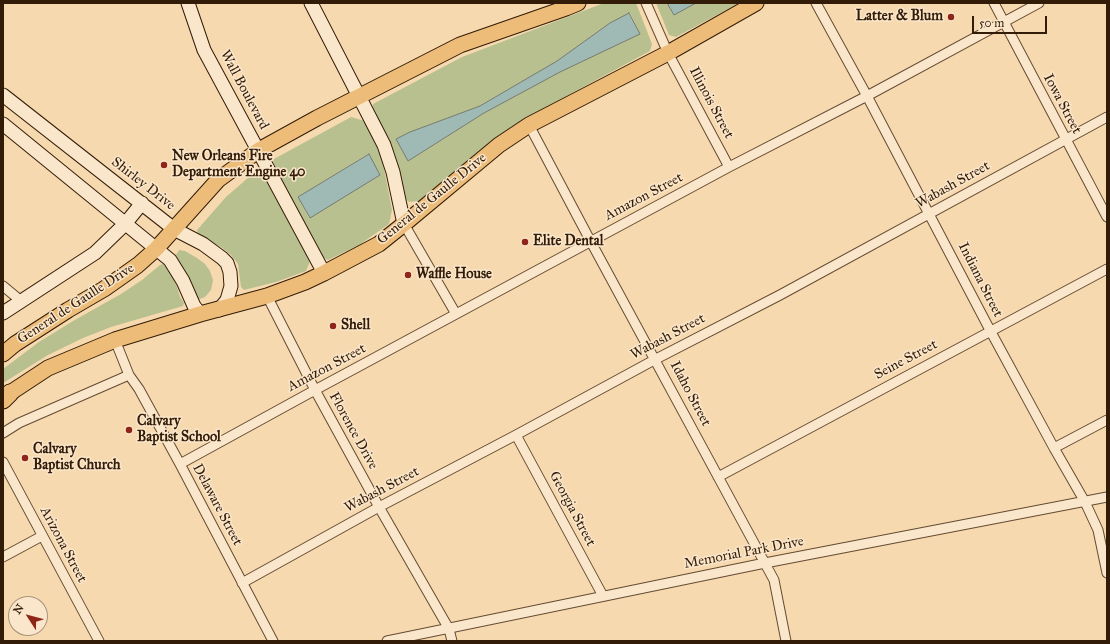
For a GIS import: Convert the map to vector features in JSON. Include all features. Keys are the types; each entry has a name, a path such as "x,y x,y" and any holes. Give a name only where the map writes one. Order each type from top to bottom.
{"main road":[{"name":"General de Gaulle Drive","path":"3,354 15,344 104,289 138,265 156,249 218,180 259,150 399,75 460,45 578,3"},
{"name":"General de Gaulle Drive","path":"5,396 48,368 115,340 200,314 267,296 305,282 324,273 379,244 498,145 529,125 668,53 756,3"}],"street":[{"name":"Wall Boulevard","path":"188,3 204,50 324,273"},
{"path":"311,3 384,145 393,172 404,224 456,314"},
{"name":"Illinois Street","path":"646,3 668,53 729,167"},
{"name":"Indiana Street","path":"816,3 930,214 991,332 1085,502 1098,530 1107,573"},
{"name":"Iowa Street","path":"994,3 1107,217"},
{"name":"Amazon Street","path":"180,464 314,390 729,167 867,96 1039,3"},
{"name":"Shirley Drive","path":"3,95 174,229 203,244 222,258 230,272 231,286 227,300 219,310"},
{"name":"Wabash Street","path":"242,583 379,507 516,436 656,359 780,295 1107,117"},
{"path":"3,124 170,260 183,280 194,306 200,314"},
{"name":"Idaho Street","path":"529,125 774,580 786,641"},
{"path":"3,313 95,253 125,224 142,203"},
{"name":"Seine Street","path":"718,477 841,410 1107,270"},
{"path":"3,286 21,300"},
{"name":"Florence Drive","path":"267,296 314,390 449,629 452,641"},
{"name":"Delaware Street","path":"115,340 129,375 139,388 273,641"},
{"path":"3,433 18,423 129,375"},
{"path":"1054,448 1107,420"},
{"name":"Georgia Street","path":"516,436 603,596"},
{"name":"Arizona Street","path":"3,462 99,641"},
{"name":"Memorial Park Drive","path":"387,641 765,563 1107,497"},
{"path":"3,557 42,536"}],"green space":[{"path":"604,3 636,3 652,44 650,51 533,114 491,141 419,201 409,202 404,197 398,168 388,138 372,110 373,104 462,57","holes":["630,13 640,34 560,72 484,113 408,161 396,139 410,132 480,106 557,61 610,23"]},
{"path":"656,3 667,3 674,15 696,3 739,3 676,37 669,35"},
{"path":"351,117 365,121 382,158 392,210 389,224 359,245 328,260 318,255 272,167 274,159","holes":["368,154 380,175 309,218 298,197"]},
{"path":"257,170 261,171 310,261 306,271 276,282 244,290 241,287 238,264 231,255 221,247 198,235 197,230 226,197"},
{"path":"179,250 185,251 197,258 205,264 210,271 213,280 211,290 205,297 200,299 195,297 182,266 177,260 176,255"},
{"path":"163,264 174,277 180,297 184,303 183,306 111,327 83,338 48,355 3,383 3,369 39,342 121,294"}],"water":[{"path":"667,3 696,3 674,15"},
{"path":"629,13 640,34 560,72 484,113 408,161 396,139 410,132 480,106 557,61 610,23"},
{"path":"369,154 380,175 310,218 298,197"}],"place":[{"name":"Latter & Blum","path":"951,17"},
{"name":"New Orleans Fire Department Engine 40","path":"164,165"},
{"name":"Elite Dental","path":"525,242"},
{"name":"Waffle House","path":"408,275"},
{"name":"Shell","path":"333,326"},
{"name":"Calvary Baptist School","path":"129,430"},
{"name":"Calvary Baptist Church","path":"25,458"}]}
